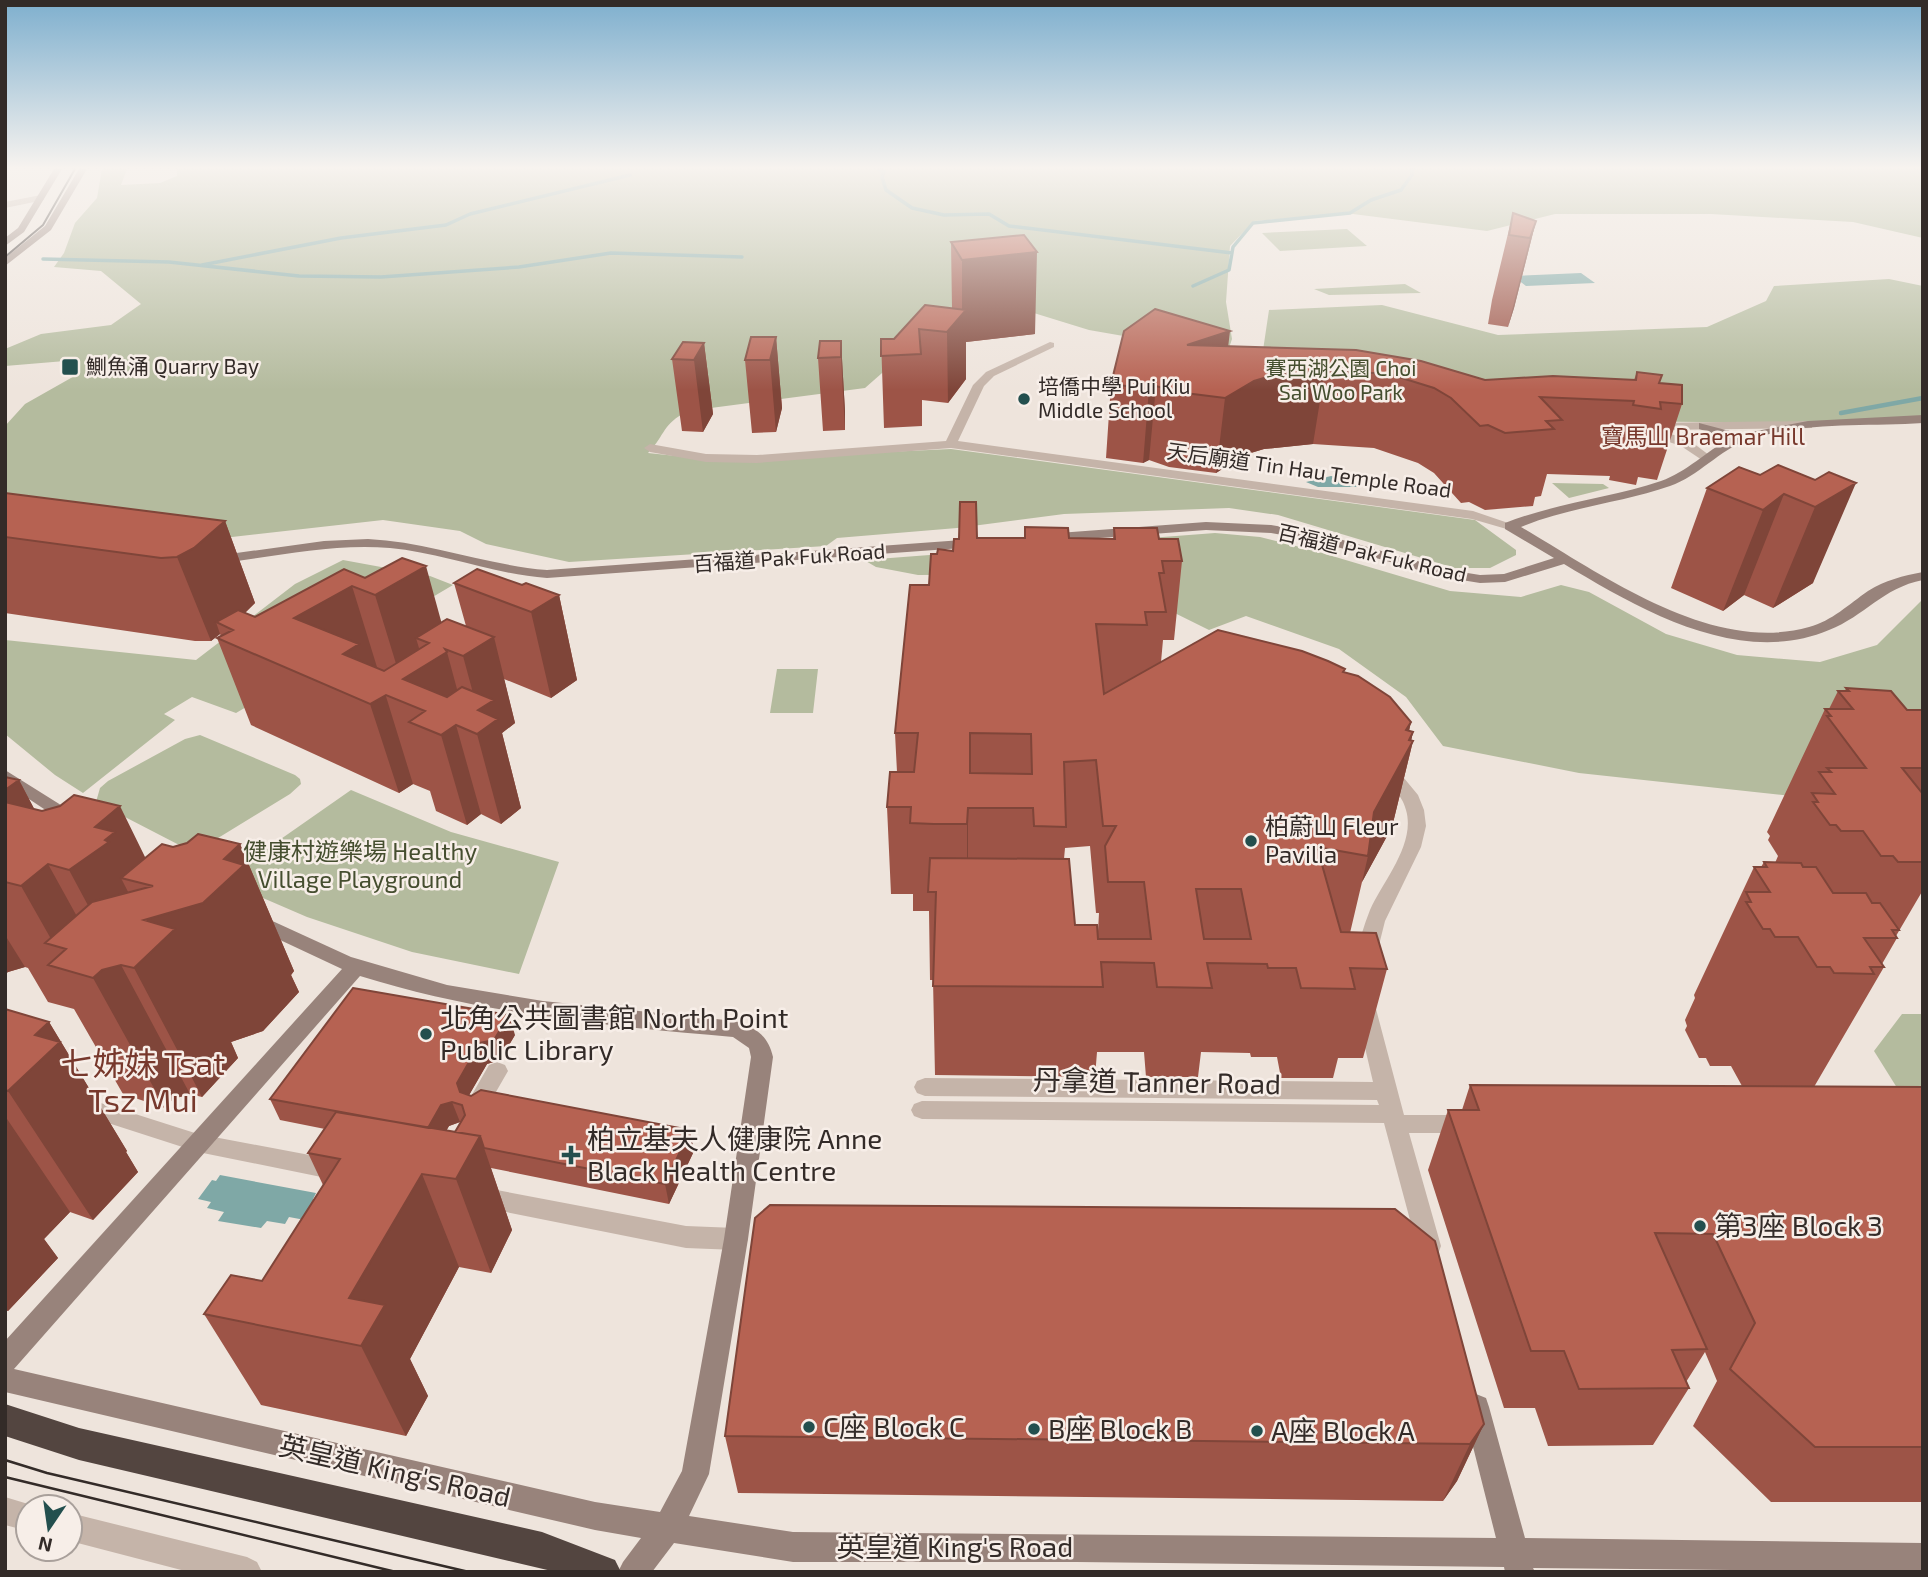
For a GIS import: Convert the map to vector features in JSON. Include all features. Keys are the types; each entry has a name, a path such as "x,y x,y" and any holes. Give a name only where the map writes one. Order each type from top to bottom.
{"highway":[{"path":"5,1420 79,1444 542,1549 603,1572"}],"street":[{"path":"5,263 30,243"},
{"path":"951,444 979,385 990,374 1050,345"},
{"path":"1510,526 1561,507 1666,483 1740,438 1779,429 1923,419"},
{"path":"1705,458 1676,439 1633,429 1840,425"},
{"path":"1703,426 1740,438"},
{"name":"天后廟道 Tin Hau Temple Road","path":"650,448 706,458 757,459 951,444 1472,515 1510,526 1668,614 1719,631 1757,636 1792,635 1821,629 1884,586 1923,576"},
{"name":"百福道 Pak Fuk Road","path":"1028,539 1206,526 1249,527 1306,534 1459,576 1497,579 1567,558"},
{"name":"百福道 Pak Fuk Road","path":"199,561 340,544 401,545 495,569 533,573 728,562 987,542"},
{"path":"1368,758 1394,776 1407,792 1415,808 1418,825 1414,841 1372,931 1364,984 1370,1029 1394,1119 1418,1246 1436,1271"},
{"path":"5,775 91,832"},
{"path":"240,912 356,967 523,1005 635,1020 734,1029 755,1039 762,1057 749,1239 695,1475 668,1527 633,1572"},
{"path":"5,1360 356,967"},
{"path":"477,1105 497,1070"},
{"name":"丹拿道 Tanner Road","path":"1386,1091 923,1098 1491,1124"},
{"path":"59,1099 198,1143 357,1174"},
{"path":"464,1194 686,1237 749,1239"},
{"path":"1468,1377 1518,1563"},
{"name":"英皇道 King's Road","path":"5,1379 567,1510 793,1547 1077,1547 1518,1563 1923,1558"},
{"path":"84,1531 247,1572"}],"green space":[{"path":"68,243 1233,243 1230,246 1226,302 1232,339 1227,354 1089,330 972,294 865,388 688,411 668,425 648,453 714,460 951,449 1475,520 1516,550 1516,555 1490,568 1455,568 1278,515 1229,508 1064,514 957,528 837,538 826,546 569,562 486,544 460,531 383,520 197,541 5,530 5,426 25,404 78,374 65,361 5,366 5,349 41,334 111,325 141,304 101,271 54,267"},
{"path":"1272,243 1363,243 1367,246 1280,251"},
{"path":"1889,279 1923,286 1923,416 1808,423 1595,421 1262,357 1269,310 1382,305 1498,335 1707,327 1766,301 1774,286"},
{"path":"1405,284 1421,293 1329,295 1314,289"},
{"path":"1552,483 1603,484 1609,488 1569,498"},
{"path":"1215,533 1260,537 1450,591 1521,597 1561,585 1589,592 1666,634 1737,655 1820,662 1877,645 1923,599 1923,844 1857,803 1579,773 1443,746 1406,697 1339,649 1246,616 1209,630 1104,578 1065,574 918,575 876,567 864,560"},
{"path":"343,560 430,576 453,585 236,713 192,697 164,714 175,720 83,793 55,775 5,734 5,640 196,660 295,584"},
{"path":"777,669 818,669 813,713 770,713"},
{"path":"200,735 295,775 301,784 290,794 205,846 185,848 96,802 100,788 108,781 185,739"},
{"name":"健康村遊樂場 Healthy Village Playground","path":"351,790 451,832 559,862 519,974 412,952 307,917 256,895 238,869"},
{"path":"1902,1014 1923,1014 1923,1099 1904,1099 1874,1051"}],"water":[{"path":"1581,273 1595,283 1526,286 1513,276"},
{"path":"1331,476 1355,480 1361,487 1318,487 1306,482"},
{"path":"220,1175 316,1193 313,1199 317,1200 305,1220 289,1217 285,1224 267,1221 261,1228 218,1221 224,1212 207,1208 211,1202 198,1199 212,1180 216,1181"}],"building":[{"path":"951,243 1030,243 1037,252 962,260"},
{"path":"925,305 966,310 947,332 919,329 921,354 881,356 881,339 894,339"},
{"path":"1155,309 1230,331 1187,345 1356,350 1421,361 1485,380 1553,376 1636,380 1637,372 1662,375 1659,383 1682,385 1682,404 1660,402 1661,409 1633,405 1634,401 1540,397 1562,420 1546,421 1554,429 1505,433 1488,425 1480,426 1451,398 1434,388 1389,374 1325,370 1274,375 1254,381 1225,398 1177,392 1156,386 1149,389 1111,384 1124,331"},
{"path":"751,337 776,337 770,360 745,360"},
{"path":"820,341 841,341 841,357 818,358"},
{"path":"683,342 704,343 694,360 672,359"},
{"path":"1778,465 1815,480 1829,472 1856,483 1815,507 1784,494 1763,510 1707,488 1739,467 1760,475"},
{"path":"5,493 225,521 194,548 177,557 161,558 5,537"},
{"path":"960,502 976,502 977,538 1025,538 1025,527 1068,528 1069,538 1115,539 1114,528 1157,528 1159,539 1178,539 1182,561 1162,561 1164,573 1159,573 1166,612 1145,612 1147,625 1096,624 1104,694 1218,630 1302,651 1328,661 1390,697 1411,722 1406,730 1413,732 1409,740 1413,741 1374,812 1368,856 1317,847 1341,932 1376,933 1387,969 1350,968 1355,989 1301,988 1296,968 1268,968 1267,964 1207,963 1212,988 1157,987 1154,963 1101,962 1103,987 933,986 936,892 928,892 930,858 1069,859 1075,925 1097,925 1098,939 1151,939 1144,882 1108,882 1105,846 1116,826 1103,826 1096,760 1064,762 1066,827 1034,826 1033,808 968,808 967,824 934,824 910,823 911,807 887,807 890,772 914,772 918,733 895,733 910,585 929,585 931,554 937,554 938,549 953,551 954,539 959,539","holes":["970,733 1031,734 1032,774 970,773","1196,889 1241,889 1251,939 1204,939"]},
{"path":"402,558 426,566 375,595 352,586 294,618 359,644 343,654 384,671 429,643 416,638 447,619 494,637 463,656 445,649 447,652 403,679 447,697 462,687 494,700 478,710 498,719 477,734 456,725 441,735 409,722 425,711 386,695 370,704 217,638 233,630 216,622 238,610 255,617 344,569 365,578"},
{"path":"477,569 559,595 531,612 454,583"},
{"path":"1846,688 1891,691 1907,710 1923,710 1923,768 1902,768 1923,794 1923,862 1898,862 1893,856 1881,856 1863,831 1841,831 1836,825 1830,825 1813,802 1818,802 1812,793 1835,794 1819,772 1831,772 1827,768 1866,768 1827,716 1831,716 1825,709 1853,709 1838,691 1849,691"},
{"path":"5,777 19,780 5,790"},
{"path":"74,795 120,806 95,827 115,832 105,840 109,842 69,870 48,864 21,886 5,882 5,802 42,811 60,806"},
{"path":"198,834 240,844 224,859 244,865 203,903 144,920 175,929 134,968 121,965 102,970 93,978 48,965 66,949 45,943 92,902 153,886 121,878 162,844 173,847 187,843"},
{"path":"1764,862 1801,863 1803,867 1816,867 1833,893 1866,893 1872,903 1880,903 1899,930 1892,930 1897,938 1864,938 1884,967 1870,967 1874,974 1834,973 1830,967 1817,967 1798,937 1775,937 1770,929 1763,929 1746,902 1751,902 1746,892 1770,892 1754,867 1767,867"},
{"path":"353,988 509,1015 494,1040 480,1043 457,1083 460,1092 471,1096 481,1090 690,1130 665,1184 484,1148 480,1136 455,1132 465,1115 462,1105 452,1102 441,1105 428,1128 270,1099"},
{"path":"5,1009 49,1022 35,1035 60,1042 8,1091 5,1090"},
{"path":"1470,1085 1923,1087 1923,1447 1815,1447 1730,1369 1755,1323 1713,1234 1655,1233 1707,1349 1672,1350 1689,1388 1579,1389 1564,1351 1531,1351 1448,1110 1479,1110"},
{"path":"336,1112 480,1136 456,1179 422,1174 349,1298 385,1305 361,1346 204,1314 231,1275 262,1281 340,1159 308,1153"},
{"path":"770,1205 1395,1209 1435,1241 1484,1424 1470,1444 725,1436 755,1218"}],"waterway":[{"path":"202,265 317,243"},
{"path":"1146,243 1232,253"},
{"path":"1232,253 1237,243"},
{"path":"43,259 169,262 299,276 381,277 519,267 611,253 742,257"},
{"path":"1193,286 1229,270 1232,253"},
{"path":"1841,413 1923,398"}],"tram line":[{"path":"5,257 22,243"},
{"path":"5,1460 47,1473 469,1572"},
{"path":"5,1477 396,1572"}],"place":[{"name":"鰂魚涌 Quarry Bay","path":"70,367"},
{"name":"培僑中學 Pui Kiu Middle School","path":"1024,399"},
{"name":"柏蔚山 Fleur Pavilia","path":"1251,841"},
{"name":"北角公共圖書館 North Point Public Library","path":"426,1034"},
{"name":"柏立基夫人健康院 Anne Black Health Centre","path":"571,1155"},
{"name":"第3座 Block 3","path":"1700,1226"},
{"name":"C座 Block C","path":"809,1427"},
{"name":"B座 Block B","path":"1034,1429"},
{"name":"A座 Block A","path":"1257,1431"}],"district":[{"name":"寶馬山 Braemar Hill","path":"1703,437"},
{"name":"七姊妹 Tsat Tsz Mui","path":"143,1082"}],"park label":[{"name":"賽西湖公園 Choi Sai Woo Park","path":"1341,381"}]}
